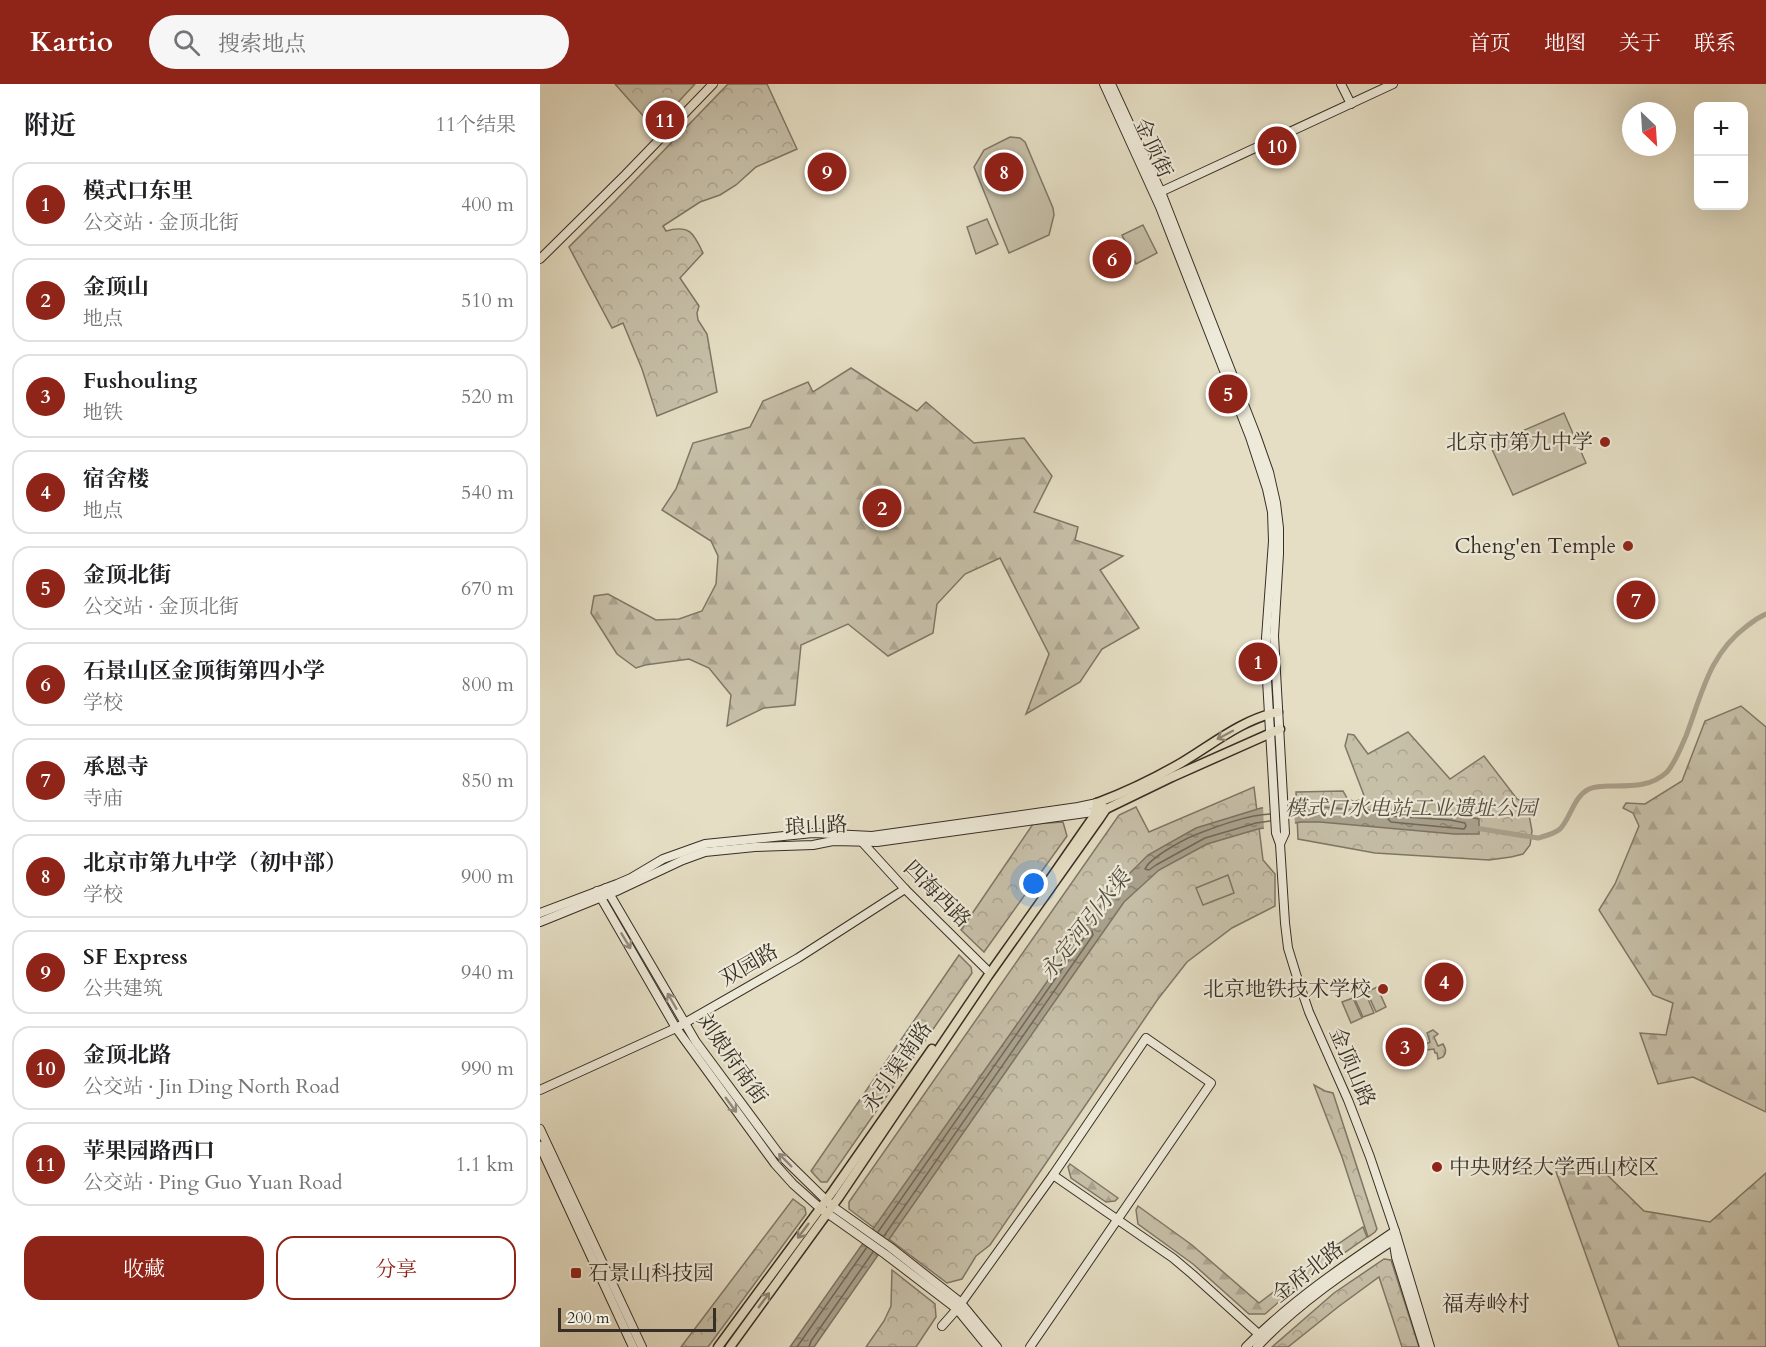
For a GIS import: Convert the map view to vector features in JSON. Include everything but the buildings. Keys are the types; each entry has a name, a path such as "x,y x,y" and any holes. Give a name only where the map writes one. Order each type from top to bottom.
{"main road":[{"path":"540,259 713,84"},
{"name":"金顶街","path":"1104,84 1158,193"},
{"name":"金顶街","path":"1111,84 1158,193"},
{"path":"1341,84 1350,104"},
{"path":"1280,829 1274,797 1274,636 1280,554 1276,503 1269,472 1259,444 1158,193 1393,84"},
{"path":"1097,807 1169,770 1220,737 1274,713"},
{"path":"1275,730 1284,797 1280,829"},
{"name":"永引渠南路","path":"729,1347 1106,809 1275,730"},
{"name":"琅山路","path":"608,891 663,859 705,844 813,833 873,836 1078,807 1097,807"},
{"path":"1097,807 1106,809"},
{"name":"永引渠南路","path":"718,1347 827,1207 1097,807"},
{"name":"琅山路","path":"540,913 608,891 705,852 813,845 833,841 877,842 1097,807"},
{"name":"金顶山路","path":"1280,829 1288,948 1309,1012 1370,1157 1430,1347"},
{"name":"四海西路","path":"863,843 905,889 987,970"},
{"name":"双园路","path":"540,1090 676,1028 798,958 905,889"},
{"name":"刘娘府南街","path":"608,891 684,1023 778,1154 827,1207"},
{"name":"琅山路","path":"540,922 599,894"},
{"name":"刘娘府南街","path":"599,894 676,1028 775,1164 793,1184 827,1207"},
{"path":"942,1326 1053,1175 1146,1038 1211,1083 1030,1347"},
{"path":"540,1129 642,1347"},
{"path":"540,1146 633,1347"},
{"path":"1053,1175 1192,1274 1262,1337"},
{"path":"827,1207 887,1250 958,1306 997,1347"},
{"name":"金顶山路","path":"1395,1236 1396,1257 1424,1347"},
{"name":"金府北路","path":"1246,1347 1395,1236"},
{"path":"958,1306 988,1347"},
{"name":"金府北路","path":"1257,1347 1262,1337"}],"green space":[{"path":"615,84 695,84 654,128"},
{"path":"728,84 767,84 797,149 756,167 736,185 720,195 700,202 663,226 666,231 681,229 690,232 703,253 680,278 699,306 698,320 707,334 717,392 657,416 642,369 623,323 612,328 569,247"},
{"path":"1010,137 1020,138 1025,142 1054,215 1049,235 1009,253 974,167 984,150"},
{"path":"987,219 998,244 976,254 967,227"},
{"path":"1143,225 1157,253 1136,264 1122,235"},
{"path":"851,368 917,411 926,402 974,443 1024,438 1052,476 1034,512 1078,527 1075,540 1123,556 1100,570 1139,628 1102,649 1080,682 1026,714 1049,654 1000,558 965,574 937,604 933,633 888,656 848,624 801,645 795,705 764,708 727,726 731,695 709,668 689,659 636,668 617,654 591,613 594,596 608,594 656,620 679,619 702,611 716,584 718,556 711,541 662,510 676,489 693,443 750,427 763,401 808,382 813,392"},
{"path":"1564,413 1586,463 1513,495 1490,445"},
{"path":"1741,706 1766,727 1766,1112 1693,1077 1658,1084 1640,1033 1666,1035 1673,1003 1653,995 1599,910 1615,884 1639,826 1633,813 1623,808 1626,803 1645,804 1682,781 1705,721"},
{"name":"模式口水电站工业遗址公园","path":"1408,732 1450,779 1484,756 1517,799 1527,804 1532,831 1530,845 1523,854 1489,860 1375,853 1298,839 1296,792 1343,791 1347,798 1354,802 1365,798 1345,746 1348,734 1354,735 1368,754"},
{"path":"1254,787 1263,860 1275,874 1275,906 1232,928 1187,962 1158,999 990,1245 976,1256 962,1279 947,1283 849,1209 849,1202 1119,815 1136,807 1149,832"},
{"path":"1063,822 1067,836 984,952 961,930 1033,824"},
{"path":"1228,875 1234,893 1203,905 1196,888"},
{"path":"959,955 971,967 972,973 827,1182 821,1182 811,1171"},
{"path":"1377,987 1386,1007 1376,1012 1367,992"},
{"path":"1365,992 1374,1013 1363,1017 1354,997"},
{"path":"1353,998 1362,1018 1351,1023 1342,1002"},
{"path":"1433,1030 1438,1034 1434,1037 1438,1046 1443,1044 1445,1047 1446,1052 1443,1057 1438,1059 1434,1049 1410,1052 1430,1042 1427,1033"},
{"path":"1396,1047 1402,1056 1410,1052 1410,1057 1405,1057 1405,1063 1398,1060 1394,1053"},
{"path":"1314,1085 1333,1093 1377,1229 1368,1237 1342,1157"},
{"path":"1592,1160 1644,1211 1710,1222 1766,1173 1766,1347 1619,1347 1554,1166"},
{"path":"1070,1164 1118,1198 1115,1201 1106,1202 1071,1178 1068,1167"},
{"path":"793,1199 805,1208 806,1214 708,1347 681,1347"},
{"path":"1138,1206 1192,1245 1259,1303 1363,1227 1367,1237 1297,1286 1265,1314 1249,1314 1193,1264 1138,1224 1136,1210"},
{"path":"1384,1259 1391,1260 1419,1347 1402,1347 1379,1277 1288,1347 1272,1347 1334,1293"},
{"path":"892,1270 935,1304 936,1317 916,1347 866,1347 884,1321 891,1306"}],"water":[{"path":"1301,805 1451,814 1479,819 1479,834 1301,822 1258,829 1207,844 1159,870 1124,902 814,1347 790,1347 1108,895 1148,855 1196,828 1261,808"}],"pier":[{"path":"1294,803 1295,826 1264,831 1263,805"}],"waterway":[{"name":"永定河引水渠","path":"1475,828 1538,838 1560,829 1579,797 1589,789 1600,786 1640,785 1661,777 1678,755 1715,662 1734,637 1766,614"}],"place":[{"name":"苹果园路西口","path":"665,120"},
{"name":"金顶北路","path":"1277,146"},
{"name":"SF Express","path":"827,172"},
{"name":"北京市第九中学（初中部）","path":"1004,172"},
{"name":"石景山区金顶街第四小学","path":"1112,259"},
{"name":"金顶北街","path":"1228,394"},
{"name":"北京市第九中学","path":"1605,442"},
{"name":"金顶山","path":"882,508"},
{"name":"Cheng'en Temple","path":"1628,546"},
{"name":"承恩寺","path":"1636,600"},
{"name":"模式口东里","path":"1258,662"},
{"name":"宿舍楼","path":"1444,982"},
{"name":"北京地铁技术学校","path":"1383,989"},
{"name":"Fushouling","path":"1405,1047"},
{"name":"中央财经大学西山校区","path":"1437,1167"},
{"name":"石景山科技园","path":"576,1273"}],"district":[{"name":"福寿岭村","path":"1486,1304"}]}
